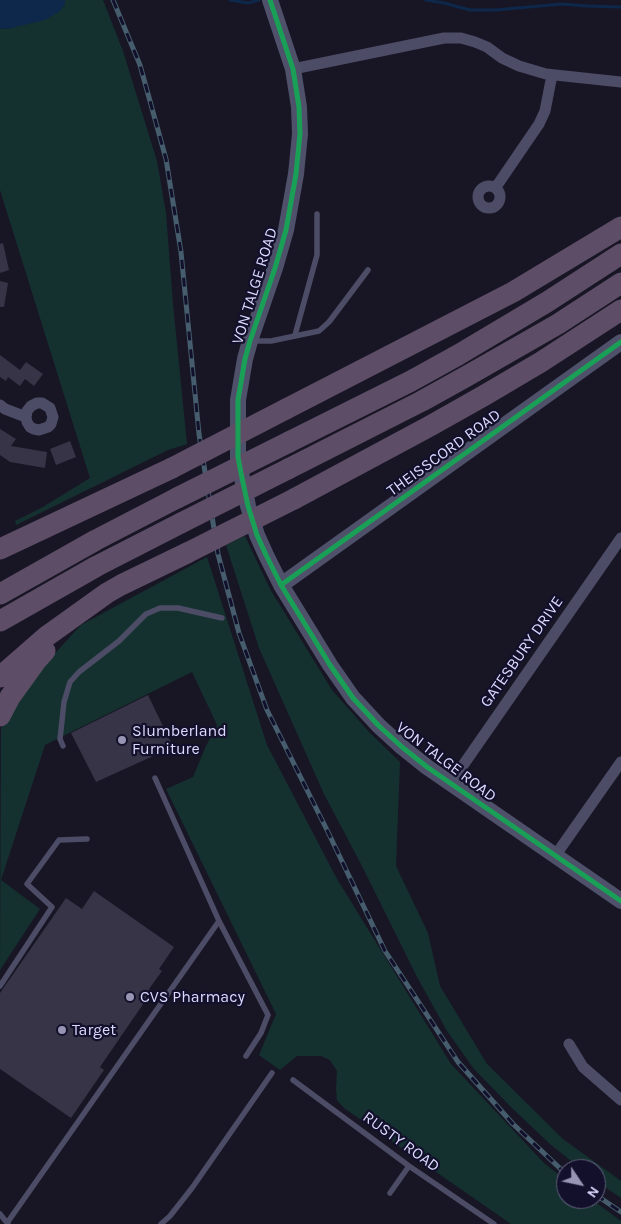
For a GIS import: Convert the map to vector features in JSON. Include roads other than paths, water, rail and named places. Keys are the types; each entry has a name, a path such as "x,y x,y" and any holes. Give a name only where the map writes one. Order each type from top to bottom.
{"highway":[{"path":"0,549 172,468 513,292 621,227"},
{"path":"0,594 96,540 458,355 548,302 621,254"},
{"path":"0,621 97,566 181,522 422,401 558,324 621,283"},
{"path":"0,677 48,636 107,592 294,499 430,426 541,362 621,310"},
{"path":"0,558 48,527"},
{"path":"0,716 10,697 36,661 107,592"}],"street":[{"name":"VON TALGE ROAD","path":"272,6 293,69 299,107 299,153 286,230 250,341 238,400 238,457 253,522 266,555 281,585 330,665 353,698 379,726 450,784 621,901"},
{"path":"293,69 444,38 462,38 487,47 502,58 519,66 546,74 621,82"},
{"path":"496,187 539,124 545,111 552,75"},
{"name":"THEISSCORD ROAD","path":"281,585 621,342"},
{"path":"0,405 5,409 26,417"},
{"name":"GATESBURY DRIVE","path":"450,784 621,538"},
{"path":"555,856 621,762"},
{"path":"569,1044 583,1067 621,1100"}],"lane":[{"path":"295,335 317,256 317,214"},
{"path":"250,341 271,341 319,331 329,322 368,270"},
{"path":"62,746 60,739 64,702 70,682 79,672 119,641 146,614 160,608 178,608 222,618"},
{"path":"155,778 219,921 268,1015 261,1033 246,1056"},
{"path":"0,986 52,907 26,884 59,840 87,840"},
{"path":"0,1214 7,1223 219,921"},
{"path":"161,1224 170,1216 192,1188 272,1073"},
{"name":"RUSTY ROAD","path":"293,1080 409,1166 494,1224"},
{"path":"390,1193 409,1166"}],"water":[{"path":"0,0 65,0 65,4 60,11 45,20 0,29"}],"waterway":[{"path":"230,0 248,3 259,0"},
{"path":"426,0 470,10 495,10 562,4 621,7"}],"railway":[{"path":"113,0 140,65 166,159 181,252 199,434 218,554 239,633 267,710 385,951 458,1062 513,1124 556,1165"},
{"path":"606,1202 621,1212"}],"place":[{"name":"Slumberland Furniture","path":"122,740"},
{"name":"CVS Pharmacy","path":"130,997"},
{"name":"Target","path":"62,1030"}]}
